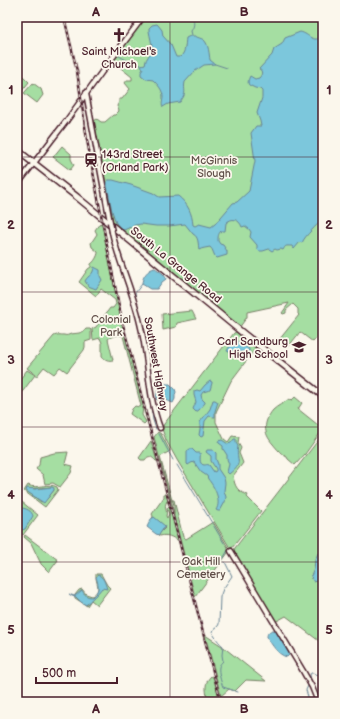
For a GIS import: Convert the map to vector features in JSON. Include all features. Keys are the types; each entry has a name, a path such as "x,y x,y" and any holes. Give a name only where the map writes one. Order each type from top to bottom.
{"highway":[{"name":"South La Grange Road","path":"17,150 235,331 323,399"},
{"name":"South La Grange Road","path":"17,154 88,207 323,396"}],"main road":[{"path":"17,185 143,17"},
{"name":"Southwest Highway","path":"86,93 85,100 115,246 140,322 153,406 160,428"},
{"path":"17,181 85,100"},
{"path":"231,551 303,671 318,702"}],"green space":[{"name":"McGinnis Slough","path":"145,17 323,17 323,337 319,335 313,342 300,332 288,347 279,340 299,315 298,309 293,304 286,310 286,313 282,313 289,303 247,312 247,317 239,328 113,223 94,121 97,119 101,122 105,122 115,115 119,111 117,106 119,99 122,99 130,89 125,83 127,80 132,80 132,77 112,61"},
{"path":"17,70 29,82 17,100"},
{"path":"33,83 41,89 43,95 37,103 24,93"},
{"path":"62,146 71,154 71,159 74,165 70,170 53,157"},
{"name":"Colonial Park","path":"100,223 102,224 121,318 150,431 143,407 142,415 146,422 144,424 130,414 135,406 141,406 123,336 120,335 108,339 113,360 106,359 102,356 102,343 100,338 93,340 92,329 96,327 110,308 113,308 116,304 115,300 101,289 96,296 79,282 91,267 91,264 97,255 98,252 92,247 91,243 97,234 95,230"},
{"path":"192,311 196,319 177,323 176,327 163,330 162,314"},
{"path":"86,329 91,330 91,340 85,342 84,350 67,372 60,367 54,374 44,367 36,377 36,375 27,368 54,336 79,333"},
{"path":"236,332 256,348 231,381 216,412 216,422 224,439 228,442 232,436 239,437 238,443 241,448 239,453 243,463 233,476 235,483 237,488 241,492 248,495 247,497 261,511 232,548 230,548 177,460 162,429 164,424"},
{"path":"27,370 35,375 17,399 17,383"},
{"path":"295,397 302,403 298,409 323,429 295,465 280,452 267,436 266,423 270,414 276,407 289,399 292,400"},
{"path":"158,432 161,434 170,451 160,457 172,499 171,498 174,514 154,437"},
{"path":"323,434 323,644 286,616 275,622 233,552"},
{"path":"151,441 157,461 152,457 141,460 139,458"},
{"path":"68,452 65,464 73,466 71,473 60,487 53,483 45,484 43,475 36,469 39,465 40,457 54,453"},
{"path":"28,485 35,487 50,485 57,487 58,490 45,507 24,491","holes":["52,487 54,490 48,498 41,502 27,491 30,489"]},
{"path":"164,494 166,494 169,505 167,501 165,505 166,516 167,518 169,514 167,509 169,506 179,541 170,536 158,535 165,528 155,518 152,519 152,514 164,497"},
{"path":"17,500 22,502 38,515 23,535 17,530"},
{"name":"Oak Hill Cemetery","path":"172,500 174,500 183,537 186,539 213,522 229,549 228,553 195,597 174,516"},
{"path":"25,535 58,560 49,572 41,564 31,543 24,537"},
{"path":"96,574 101,574 110,588 97,605 91,600 87,606 75,598 75,595 82,589 86,594 92,596 97,591 98,586"},
{"path":"205,635 222,646 266,681 246,680 235,691 229,689 221,696"},
{"path":"211,676 213,677 220,700 218,702 204,702 207,698 206,684"}],"water":[{"path":"157,24 162,30 163,36 171,45 176,57 180,57 183,53 186,38 195,36 204,40 208,47 210,60 215,64 204,65 195,71 185,82 185,94 180,102 168,104 163,107 163,94 160,88 153,80 146,79 141,75 143,69 141,65 145,64 152,48 149,28 152,25"},
{"name":"McGinnis Slough","path":"300,32 314,39 323,36 323,218 302,243 300,242 294,249 292,246 287,246 283,250 275,249 272,251 269,249 259,251 257,249 257,245 250,237 251,232 249,229 245,226 242,227 239,222 235,220 231,220 226,223 225,231 221,231 218,237 218,241 227,251 227,255 217,258 210,247 199,250 198,241 195,235 185,224 156,226 141,224 124,230 121,229 116,223 112,211 107,186 108,180 131,185 153,193 159,197 178,196 189,209 193,225 195,226 199,224 211,227 233,203 237,202 249,191 255,161 251,133 256,126 261,126 257,113 262,98 262,91 249,85 249,79 250,76 255,79 259,78 262,73 259,69 272,55 274,49 282,44 285,38"},
{"path":"94,267 100,270 102,280 96,289 88,286 85,281 92,274"},
{"path":"155,268 163,274 166,279 157,289 150,289 142,284 142,281 148,272"},
{"path":"236,341 249,349 249,353 247,354 241,352 235,355 227,351"},
{"path":"210,381 212,383 210,390 203,392 201,395 205,403 196,412 193,409 196,402 194,391 200,391"},
{"path":"161,382 170,384 175,389 175,399 173,403 156,399 158,386"},
{"path":"213,400 218,402 215,417 209,416 205,421 203,436 201,437 199,435 200,422 210,409"},
{"path":"236,439 238,446 238,464 229,474 227,472 229,464 227,455 223,449 223,446 218,441 222,440 228,444"},
{"path":"190,449 196,453 200,453 201,463 204,465 209,465 214,472 216,469 211,461 211,456 206,452 207,450 213,450 216,453 218,469 224,478 224,491 226,497 220,511 216,510 218,506 218,498 207,476 201,472 194,462 188,465 187,464 187,451"},
{"path":"52,487 54,490 44,503 26,491 27,488 35,489"},
{"path":"21,508 28,510 33,516 25,529 22,530 17,527 17,510"},
{"path":"154,517 165,526 159,535 147,527 151,519"},
{"path":"318,553 323,555 323,579 314,582 311,576"},
{"path":"98,575 105,582 107,589 102,588 86,605 76,597 69,594 74,596 82,590 86,595 92,597 98,590 96,577"},
{"path":"275,630 288,651 289,655 287,657 278,652 267,637 268,632"}],"waterway":[{"path":"192,17 194,23 191,31 192,35"},
{"path":"119,56 130,62 141,65"},
{"path":"215,64 227,68"},
{"path":"136,300 135,293 142,284"},
{"path":"133,306 135,311"},
{"path":"137,319 138,324"},
{"path":"139,326 142,343"},
{"path":"145,364 153,420 156,429"},
{"path":"159,434 173,460"},
{"path":"177,465 202,506"},
{"path":"203,508 224,543"},
{"path":"223,559 228,550"},
{"path":"225,562 232,576 223,589 220,597 219,624 212,631 223,646 223,661 219,665 223,687 238,692"},
{"path":"311,680 311,673 317,675 322,673 323,675"},
{"path":"301,702 308,697 306,690 308,684"},
{"path":"259,701 264,702 280,699 286,702"}],"railway":[{"path":"64,17 77,71 87,140 122,321 221,702"}],"place":[{"name":"Saint Michael's Church","path":"119,35"},
{"name":"143rd Street (Orland Park)","path":"91,160"},
{"name":"Carl Sandburg High School","path":"299,347"}]}
